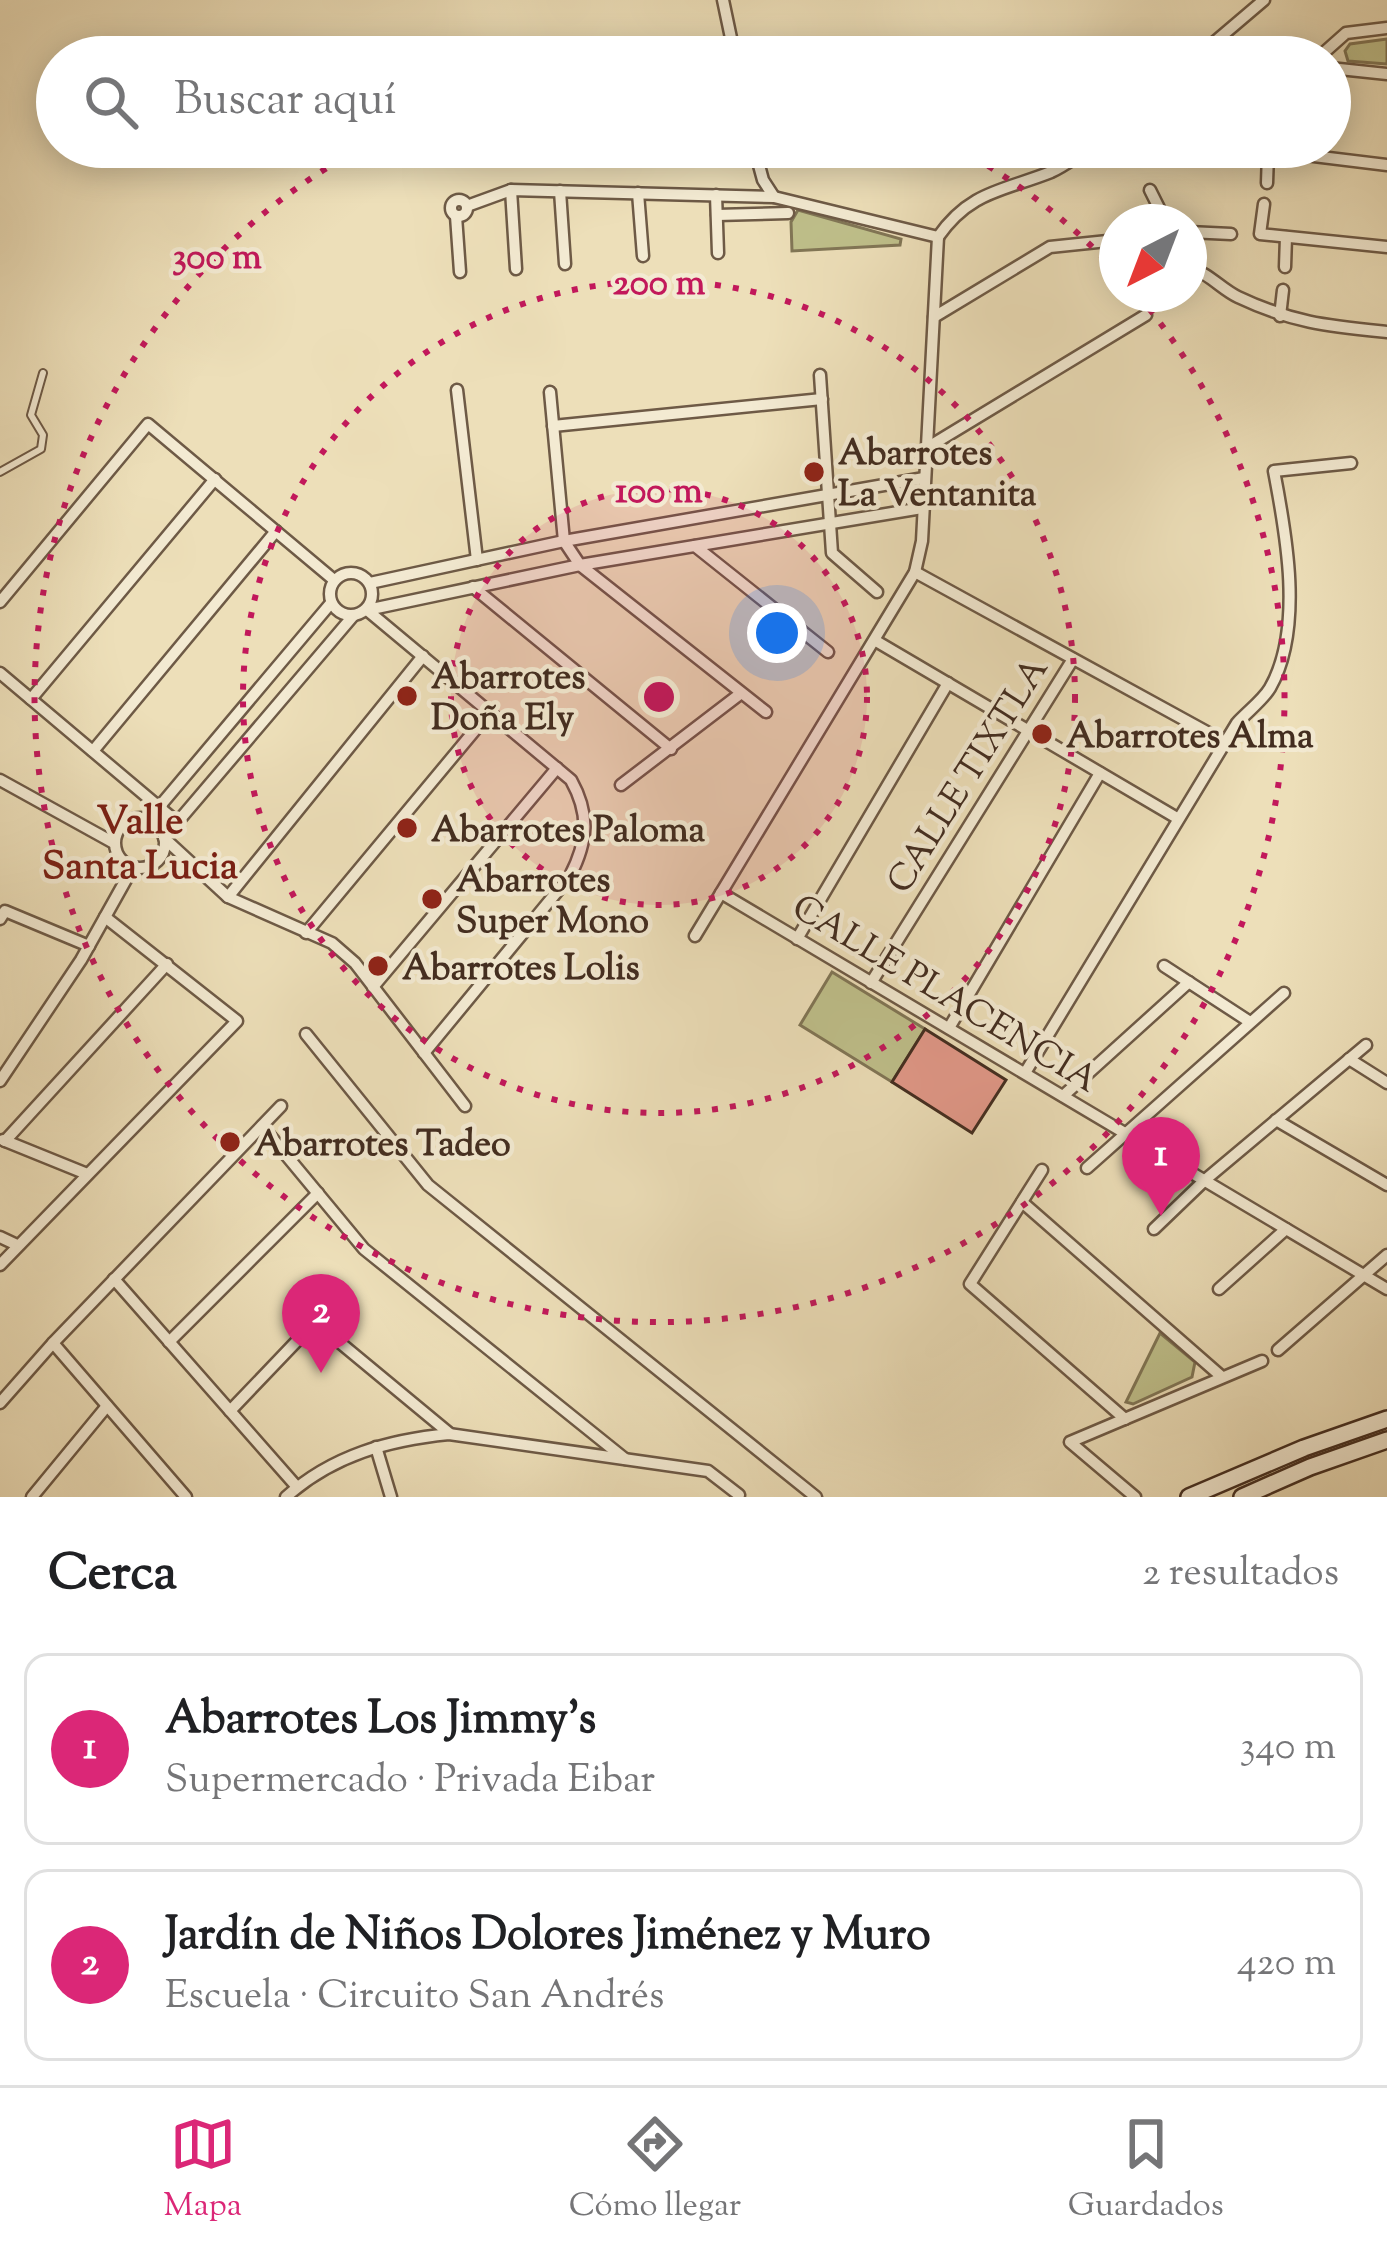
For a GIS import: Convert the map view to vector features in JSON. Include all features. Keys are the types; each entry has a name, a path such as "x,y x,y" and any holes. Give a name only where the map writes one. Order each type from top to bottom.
{"street":[{"path":"723,0 731,36"},
{"path":"1222,36 1264,0"},
{"path":"1343,36 1387,28"},
{"path":"1351,70 1387,74"},
{"path":"1351,161 1387,165"},
{"path":"760,168 774,196"},
{"path":"695,936 915,572 938,237 965,205 1058,168"},
{"path":"1267,183 1268,168"},
{"path":"460,272 453,202 467,206 511,190 774,196 938,237"},
{"path":"511,190 516,268"},
{"path":"1150,190 1157,204"},
{"path":"560,191 565,264"},
{"path":"638,193 643,256"},
{"path":"716,195 718,253"},
{"path":"1264,204 1260,235 1387,247"},
{"path":"717,215 788,213"},
{"path":"1207,233 1231,234"},
{"path":"1285,267 1286,237"},
{"path":"934,317 1050,247 1099,242"},
{"path":"1207,276 1231,294 1304,324 1387,332"},
{"path":"1280,316 1282,290"},
{"path":"925,449 1146,314"},
{"path":"820,375 832,553 877,592"},
{"path":"457,390 477,560"},
{"path":"550,392 564,541 580,565 766,712"},
{"path":"553,425 822,399"},
{"path":"0,602 148,424 334,580"},
{"path":"1024,1073 1225,742 1270,688 1286,637 1291,561 1274,471 1351,463"},
{"path":"353,616 340,613 329,591 334,580 353,572 370,583 564,541 923,478"},
{"path":"31,699 215,479"},
{"path":"0,780 114,843 120,859 133,867 157,862 164,838 353,616 580,565 922,508"},
{"path":"93,751 276,531"},
{"path":"695,546 828,652"},
{"path":"915,572 1225,742"},
{"path":"367,610 372,601 370,583"},
{"path":"473,587 671,749"},
{"path":"114,843 125,823 149,819 160,807 331,603"},
{"path":"367,610 571,779 584,803 583,848 576,864 424,1053"},
{"path":"876,641 1177,818"},
{"path":"227,897 423,656"},
{"name":"CALLE TIXTLA","path":"872,983 1073,659"},
{"path":"0,673 178,823"},
{"path":"797,939 948,683"},
{"path":"621,785 740,694"},
{"path":"243,707 262,723"},
{"path":"306,933 490,712"},
{"path":"373,987 557,768"},
{"path":"949,1028 1100,773"},
{"path":"149,819 227,897 332,943 373,987 465,1106"},
{"path":"0,1082 89,946 133,867"},
{"name":"CALLE PLACENCIA","path":"721,893 1387,1289"},
{"path":"0,919 5,911 89,946"},
{"path":"0,1264 237,1021 105,917"},
{"path":"87,1174 3,1140 167,964"},
{"path":"1163,966 1250,1022"},
{"path":"1063,1096 1189,982"},
{"path":"1088,1168 1284,993"},
{"path":"306,1034 428,1185 816,1497"},
{"path":"1154,1228 1366,1045"},
{"path":"1349,1059 1387,1083"},
{"path":"0,1402 281,1106"},
{"path":"1276,1120 1387,1185"},
{"path":"262,1126 364,1249 625,1459"},
{"path":"1042,1170 970,1284 1125,1419"},
{"path":"169,1342 317,1193"},
{"path":"1022,1202 1222,1377"},
{"path":"1220,1289 1286,1229"},
{"path":"0,1237 17,1245"},
{"path":"1278,1350 1387,1255"},
{"path":"114,1279 297,1487"},
{"path":"230,1412 315,1322 449,1434"},
{"path":"52,1343 186,1497"},
{"path":"1135,1497 1070,1442 1262,1361"},
{"path":"32,1497 107,1406"},
{"path":"1189,1497 1304,1448 1387,1420"},
{"path":"286,1497 342,1458 449,1434 708,1471 739,1495"},
{"path":"1242,1497 1387,1440"},
{"path":"376,1447 391,1497"}],"lane":[{"path":"0,472 41,449 43,435 31,415 43,373"}],"green space":[{"path":"1387,39 1387,64 1351,61 1351,44"},
{"path":"798,210 901,239 900,245 792,251 791,222"},
{"path":"832,972 925,1029 892,1082 800,1025"},
{"path":"1160,1333 1195,1362 1192,1377 1133,1404 1126,1402"}],"building":[{"path":"925,1029 1006,1080 972,1133 892,1082"}],"place":[{"name":"Abarrotes La Ventanita","path":"814,472"},
{"name":"Abarrotes Doña Ely","path":"407,696"},
{"name":"Abarrotes Alma","path":"1042,734"},
{"name":"Abarrotes Paloma","path":"407,828"},
{"name":"Abarrotes Super Mono","path":"432,899"},
{"name":"Abarrotes Lolis","path":"378,966"},
{"name":"Abarrotes Tadeo","path":"230,1142"},
{"name":"Abarrotes Los Jimmy's","path":"1161,1216"},
{"name":"Jardín de Niños Dolores Jiménez y Muro","path":"321,1373"}],"district":[{"name":"Valle Santa Lucia","path":"140,842"}]}
